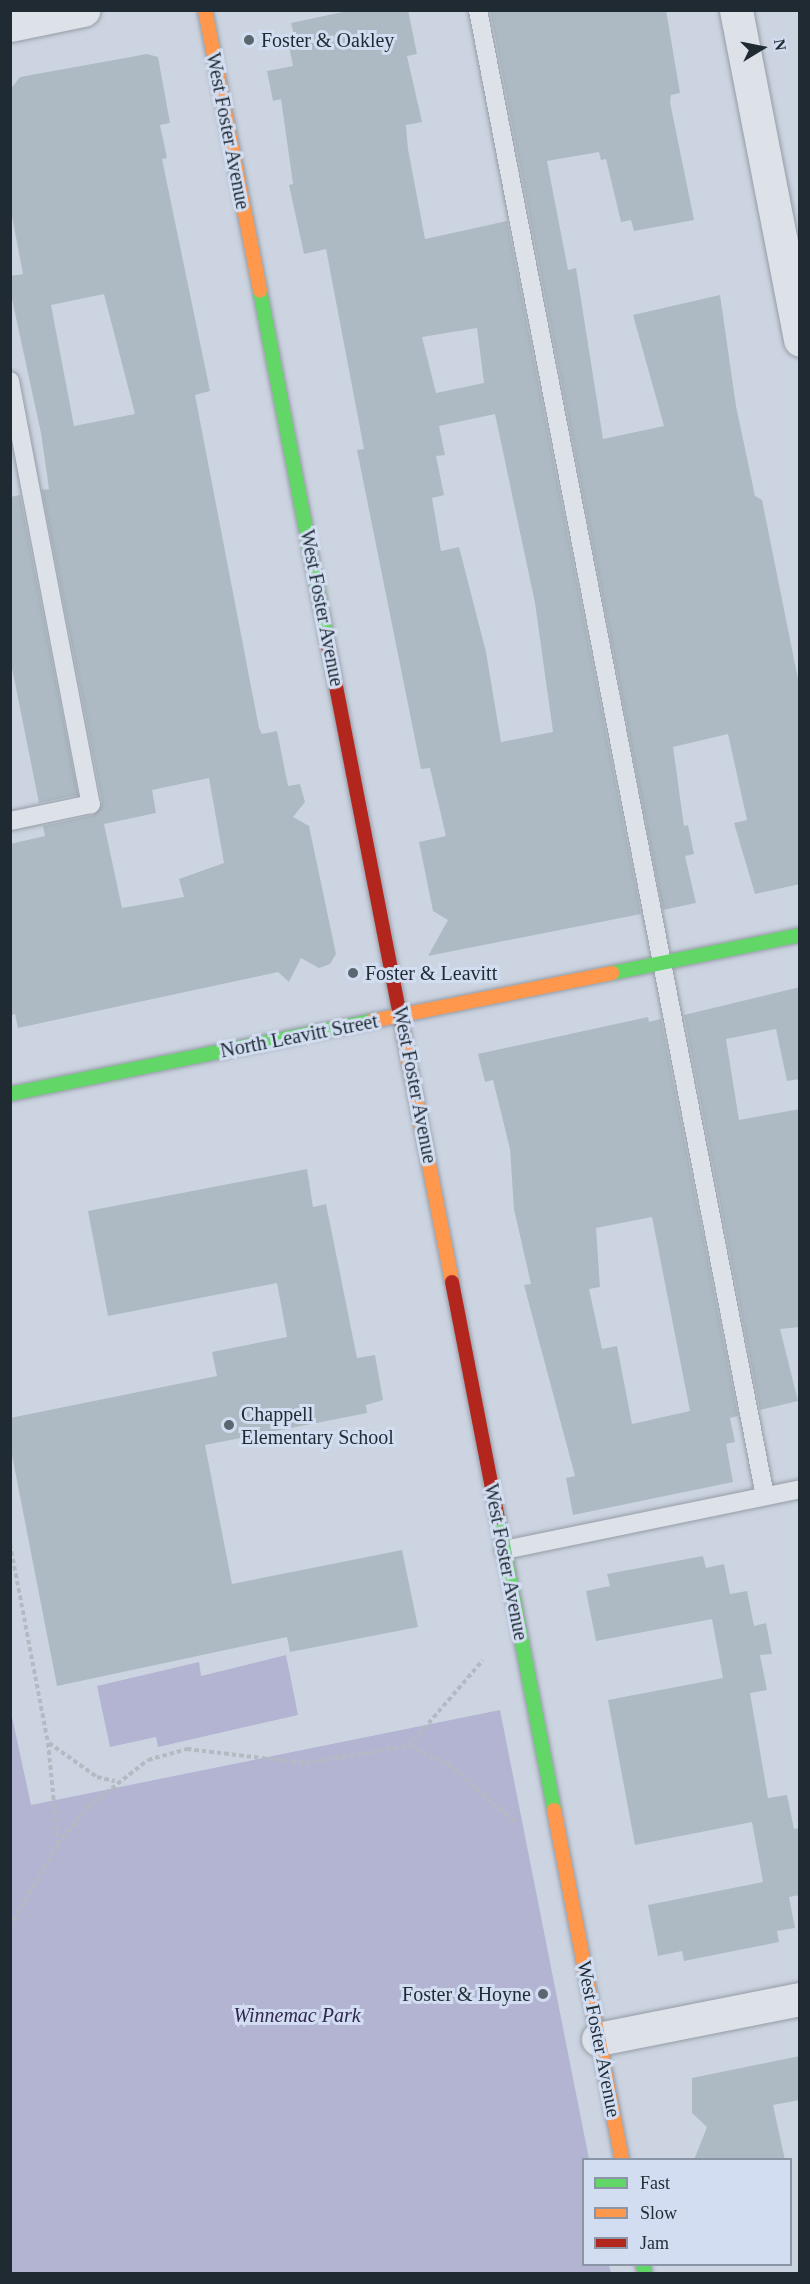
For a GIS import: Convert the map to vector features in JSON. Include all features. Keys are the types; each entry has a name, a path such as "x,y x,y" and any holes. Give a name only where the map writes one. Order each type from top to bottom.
{"main road":[{"name":"West Foster Avenue","path":"205,10 622,2158"},
{"name":"North Leavitt Street","path":"10,1095 800,935"}],"street":[{"path":"10,25 83,10"},
{"path":"736,10 800,340"},
{"path":"598,2039 800,1999"}],"lane":[{"path":"478,10 765,1496"},
{"path":"10,381 91,804 10,821"},
{"path":"504,1550 800,1489"}],"path":[{"path":"10,1544 48,1743 58,1844"},
{"path":"409,1746 483,1660"},
{"path":"48,1743 97,1777 115,1781"},
{"path":"10,1927 58,1844 115,1781 148,1760 187,1749 305,1762 409,1746 448,1764 514,1821"}],"green space":[{"path":"286,1655 298,1715 158,1747 156,1737 110,1747 97,1686 199,1662 201,1676"},
{"name":"Winnemac Park","path":"500,1710 589,2158 582,2158 582,2266 609,2266 611,2273 11,2273 11,1712 31,1805"}],"building":[{"path":"352,10 408,10 417,54 407,56 422,122 406,125 408,149 425,239 507,221 641,914 428,956 448,920 433,911 419,842 446,836 430,768 421,769 357,450 364,449 326,249 304,254 289,185 293,184 281,99 273,101 267,71 293,66 287,36 294,35 291,23","holes":["477,328 484,383 436,393 422,337","495,414 535,603 553,732 501,742 486,652 459,547 441,551 432,498 444,495 436,456 445,455 439,426"]},
{"path":"490,10 666,10 680,93 671,95 670,102 694,220 634,231 631,220 621,222 606,159 601,160 599,152 547,161 568,270 576,268 603,439 664,426 633,315 720,295 736,406 755,496 762,500 800,689 800,884 755,894 734,823 747,820 728,734 673,747 684,826 688,825 694,854 685,856 696,903 663,910"},
{"path":"147,54 158,57 170,123 160,125 167,158 162,159 210,391 195,395 259,728 262,734 277,731 288,786 300,784 305,802 293,817 309,826 336,954 330,964 319,968 301,958 289,982 278,972 18,1028 15,1014 10,1016 10,844 45,836 43,826 94,815 102,802 42,490 49,489 41,433 10,290 10,276 23,274 10,206 10,90 20,77","holes":["104,294 135,414 74,426 51,305","209,778 224,863 179,879 184,897 122,908 104,824 156,813 152,790"]},
{"path":"20,495 78,795 39,803 10,658 10,497"},
{"path":"800,987 800,1079 787,1081 776,1029 726,1039 739,1120 800,1109 800,1327 780,1329 798,1401 760,1410 684,1015"},
{"path":"648,1017 649,1022 661,1019 738,1416 730,1418 735,1442 726,1444 733,1482 573,1515 566,1478 575,1476 524,1285 531,1284 514,1209 510,1149 493,1080 485,1082 478,1054","holes":["652,1217 690,1411 632,1424 617,1346 602,1349 589,1289 600,1287 596,1228"]},
{"name":"Chappell Elementary School","path":"307,1169 313,1207 326,1204 357,1358 375,1355 383,1400 366,1405 367,1413 205,1445 232,1584 402,1550 418,1627 290,1652 287,1637 57,1686 10,1445 10,1418 217,1376 212,1352 287,1337 277,1283 108,1316 88,1211"},
{"path":"703,1556 706,1568 724,1564 730,1594 747,1591 754,1626 766,1623 772,1654 760,1655 767,1690 750,1693 768,1798 787,1795 794,1829 800,1828 800,1895 789,1897 795,1928 777,1931 779,1942 684,1961 682,1951 658,1956 648,1905 763,1882 752,1822 635,1845 608,1700 723,1678 712,1619 596,1641 586,1591 610,1586 607,1574"},
{"path":"800,2056 800,2100 773,2105 785,2158 695,2158 707,2127 692,2113 692,2078"}],"traffic: fast":[{"path":"260,291 326,635"},
{"path":"612,973 800,935"},
{"path":"10,1094 372,1021"},
{"path":"498,1518 554,1810"},
{"path":"643,2266 645,2274"}],"traffic: slow":[{"path":"205,10 260,291"},
{"path":"372,1021 612,973"},
{"path":"404,1037 452,1282"},
{"path":"554,1810 622,2158"}],"traffic: jam":[{"path":"326,635 404,1037"},
{"path":"452,1282 498,1518"}],"place":[{"name":"Foster & Oakley","path":"249,40"},
{"name":"Foster & Leavitt","path":"353,973"},
{"name":"Chappell Elementary School","path":"229,1425"},
{"name":"Foster & Hoyne","path":"543,1994"}]}
